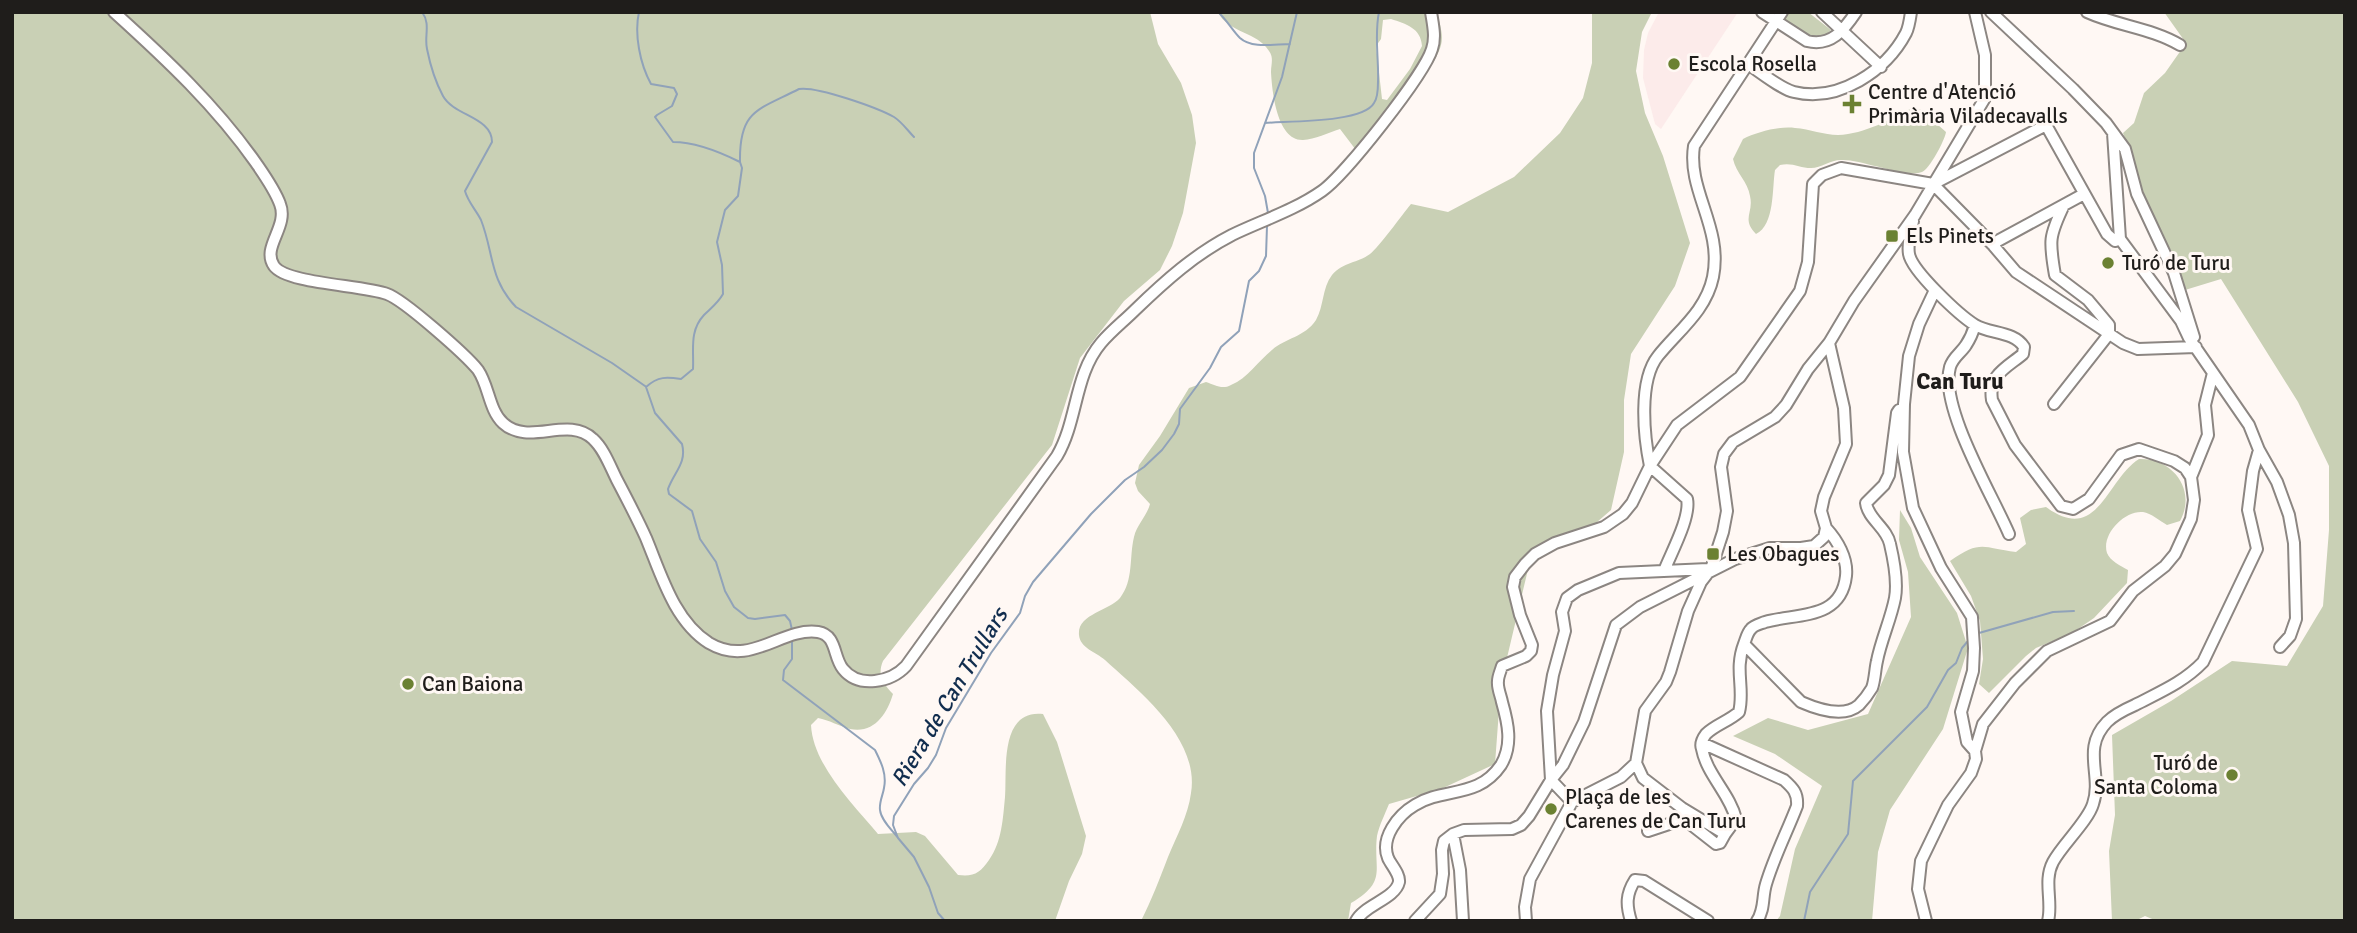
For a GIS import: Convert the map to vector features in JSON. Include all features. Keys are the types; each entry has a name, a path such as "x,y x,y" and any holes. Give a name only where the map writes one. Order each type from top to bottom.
{"street":[{"path":"114,12 198,91 265,177 279,201 283,215 270,254 276,269 292,277 372,290 394,297 477,370 485,382 497,416 507,426 527,433 574,430 591,437 603,452 638,520 665,587 693,629 710,643 728,651 748,650 808,632 818,632 830,639 843,669 852,676 876,681 885,680 900,672 1058,456 1069,429 1084,372 1101,343 1186,264 1231,236 1321,192 1339,176 1424,66 1433,43 1431,12"},
{"path":"1762,12 1779,17 1807,41 1814,43 1829,40 1843,31 1856,12"},
{"path":"1822,12 1881,66"},
{"path":"1748,64 1792,92 1819,94 1852,85 1881,66 1906,32 1911,12"},
{"path":"1829,343 1844,408 1846,444 1821,511 1826,528 1835,538 1846,569 1845,584 1840,596 1825,610 1756,625 1750,630 1738,665 1741,705 1739,712 1704,736 1702,743 1712,770 1734,808 1736,819 1725,834 1683,813 1643,778 1636,763 1645,711 1666,682 1694,596 1711,569 1727,511 1721,467 1724,454 1733,442 1780,412 1914,215 1985,98 1985,55 1975,12"},
{"path":"1991,12 2073,89 2125,149 2137,194 2174,273 2196,347"},
{"path":"2087,12 2110,22 2167,37 2180,45"},
{"path":"1664,571 1688,504 1687,499 1650,466 1643,421 1650,370 1657,357 1702,304 1712,281 1716,262 1714,239 1693,169 1694,146 1779,17"},
{"path":"1933,184 2046,125 2110,239 2115,242 2120,239"},
{"path":"2113,133 2120,239 2181,321 2189,338 2249,425 2277,482 2289,515 2294,542 2296,619 2290,636 2280,647"},
{"path":"1356,921 1363,911 1382,900 1398,883 1399,878 1385,846 1388,835 1398,820 1414,805 1430,798 1466,791 1481,784 1501,764 1506,754 1509,729 1498,683 1500,673 1502,666 1526,656 1532,645 1520,615 1513,587 1515,578 1535,554 1555,543 1604,527 1623,514 1677,425 1740,377 1800,290 1808,262 1812,191 1822,174 1841,168 1933,184 2016,272 2109,334 2138,349 2196,347"},
{"path":"1992,244 2084,194"},
{"path":"2053,404 2109,334 2109,325 2088,300 2055,275 2051,253 2052,231 2064,205"},
{"path":"1914,215 1908,247 1910,258 1935,289 1975,325 2017,339 2024,347 2023,354 1994,379 1992,400 2015,446 2061,506 2073,509 2089,499 2121,455 2138,449 2174,461 2192,477"},
{"path":"1935,289 1919,324 1909,356 1903,452 1913,508 1941,568 1972,617 1973,671 1961,712 1967,742 1975,751"},
{"path":"1975,325 1966,345 1954,358 1950,368 1952,399 1973,462 2009,534"},
{"path":"1926,921 1918,890 1921,862 1948,805 1976,760 1975,751 1982,728 2015,682 2047,651 2110,621 2133,591 2165,566 2175,554 2191,519 2194,500 2192,477 2208,435 2205,405 2213,373"},
{"path":"1744,644 1778,675 1801,702 1813,707 1849,710 1858,706 1872,686 1895,598 1896,576 1890,540 1871,515 1866,503 1884,485 1889,475 1897,413 1904,404"},
{"path":"2048,921 2048,881 2053,863 2093,805 2093,748 2099,733 2108,721 2191,674 2203,662 2257,549 2248,510 2253,471 2259,450"},
{"path":"1415,921 1440,894 1444,841 1464,830 1512,829 1521,825 1563,765 1584,722 1616,625 1640,607 1711,569 1752,552 1770,548 1814,546 1824,537 1826,528"},
{"path":"1572,802 1551,780 1547,711 1565,631 1562,612 1564,602 1578,590 1619,573 1711,569"},
{"path":"1964,731 1971,733 1982,728"},
{"path":"1702,743 1784,779 1794,788 1798,797 1797,806 1765,887 1761,915 1757,921"},
{"path":"1526,921 1525,907 1530,879 1572,802 1621,777 1636,763"},
{"path":"1648,831 1683,813"},
{"path":"1453,834 1460,870 1463,921"},
{"path":"1631,921 1628,892 1634,880 1644,881 1708,921"}],"shaded area":[{"name":"Escola Rosella","path":"1659,12 1738,12 1661,129 1655,124 1643,78 1648,33"}],"green space":[{"path":"12,12 1150,12 1158,44 1181,83 1192,115 1196,143 1183,213 1172,246 1160,270 1124,301 1080,358 1052,445 883,661 882,679 893,694 883,715 873,725 858,730 818,718 811,725 813,740 826,769 878,834 916,832 925,836 958,875 968,875 976,873 986,864 999,838 1005,797 1006,758 1012,731 1019,721 1029,715 1043,714 1057,742 1086,836 1082,854 1055,921 12,921"},
{"path":"1218,12 1437,12 1442,41 1436,57 1418,86 1362,158 1340,129 1303,140 1294,138 1287,132 1275,102 1271,54 1258,40 1223,19","holes":["1391,19 1416,31 1422,46 1410,69 1387,100 1382,99 1376,46 1381,39 1383,20"]},
{"path":"1592,12 1652,12 1642,32 1636,71 1645,113 1663,156 1690,243 1675,286 1631,354 1624,400 1624,452 1611,510 1582,535 1530,561 1501,683 1495,764 1441,789 1389,804 1377,836 1374,881 1363,895 1351,903 1348,921 1141,921 1185,818 1190,801 1191,773 1177,735 1164,718 1119,672 1085,647 1079,635 1083,622 1120,598 1127,584 1134,537 1150,504 1138,491 1135,483 1139,465 1189,388 1206,382 1222,387 1231,385 1243,378 1277,346 1311,326 1319,315 1326,286 1332,275 1370,254 1411,204 1448,212 1514,177 1560,133 1583,98 1592,63"},
{"path":"1788,12 1808,12 1831,30 1819,36 1807,34 1783,21"},
{"path":"2164,12 2345,12 2345,921 2157,921 2145,916 2135,921 2112,921 2109,851 2115,815 2112,735 2232,661 2287,666 2323,606 2329,530 2329,466 2298,402 2221,279 2185,290 2177,260 2151,218 2123,133 2134,123 2144,93 2165,73 2186,43"},
{"path":"1914,107 1946,132 1925,170 1906,173 1843,160 1811,168 1780,165 1775,170 1772,205 1767,223 1756,234 1752,229 1749,224 1749,191 1733,159 1743,139 1782,128 1833,135 1848,134 1878,125"},
{"path":"2139,459 2162,464 2179,478 2186,498 2180,521 2167,525 2143,512 2136,512 2122,519 2111,531 2106,546 2111,558 2128,570 2127,583 2094,618 2072,633 2036,648 1989,693 1979,684 1983,659 1980,621 1971,596 1950,561 1976,547 2016,552 2026,544 2020,518 2031,510 2046,507 2064,517 2078,518 2090,514"},
{"path":"1900,510 1911,528 1920,557 1957,613 1968,648 1943,729 1890,810 1878,852 1872,921 1776,921 1780,916 1795,849 1822,786 1775,754 1733,736 1768,718 1808,730 1868,714 1911,617 1908,572 1899,540"}],"waterway":[{"path":"422,12 427,26 428,55 443,96 448,103 486,127 490,134 492,142 465,191 481,220 496,276 507,297 516,307 612,363 645,386"},
{"path":"639,12 638,39 647,76 651,84 674,88 677,94 672,106 655,117 673,142 716,151 740,162 742,168 738,196 725,210 717,242 722,265 723,294 696,328 693,369 681,379 663,378 646,387 655,413 682,444 683,457 668,489 669,494 692,511 700,539 716,562 725,591 734,607 748,618 785,615 792,630"},
{"path":"1218,12 1240,38 1251,44 1290,44"},
{"path":"1268,213 1265,196 1254,168 1254,153 1282,77 1297,12"},
{"path":"1265,123 1340,118 1367,110 1377,96 1379,12"},
{"path":"740,162 743,132 747,122 762,108 799,89 833,94 875,108 897,119 914,137"},
{"name":"Riera de Can Trullars","path":"945,921 938,913 914,857 898,838 893,825 894,816 936,755 946,728 991,653 1020,613 1033,582 1091,514 1125,480 1162,450 1174,434 1179,424 1180,409 1210,368 1221,347 1239,331 1249,281 1259,271 1266,256 1267,226"},
{"path":"1979,633 2053,612 2074,611"},
{"path":"792,639 792,659 784,670 783,680 875,750 885,778 881,814 898,838"},
{"path":"1804,921 1810,892 1848,834 1853,781 1927,707 1968,641"}],"place":[{"name":"Escola Rosella","path":"1674,64"},
{"name":"Centre d'Atenció Primària Viladecavalls","path":"1852,104"},
{"name":"Els Pinets","path":"1892,236"},
{"name":"Turó de Turu","path":"2108,263"},
{"name":"Les Obagues","path":"1713,554"},
{"name":"Can Baiona","path":"408,684"},
{"name":"Turó de Santa Coloma","path":"2232,775"},
{"name":"Plaça de les Carenes de Can Turu","path":"1551,809"}],"district":[{"name":"Can Turu","path":"1960,381"}]}
